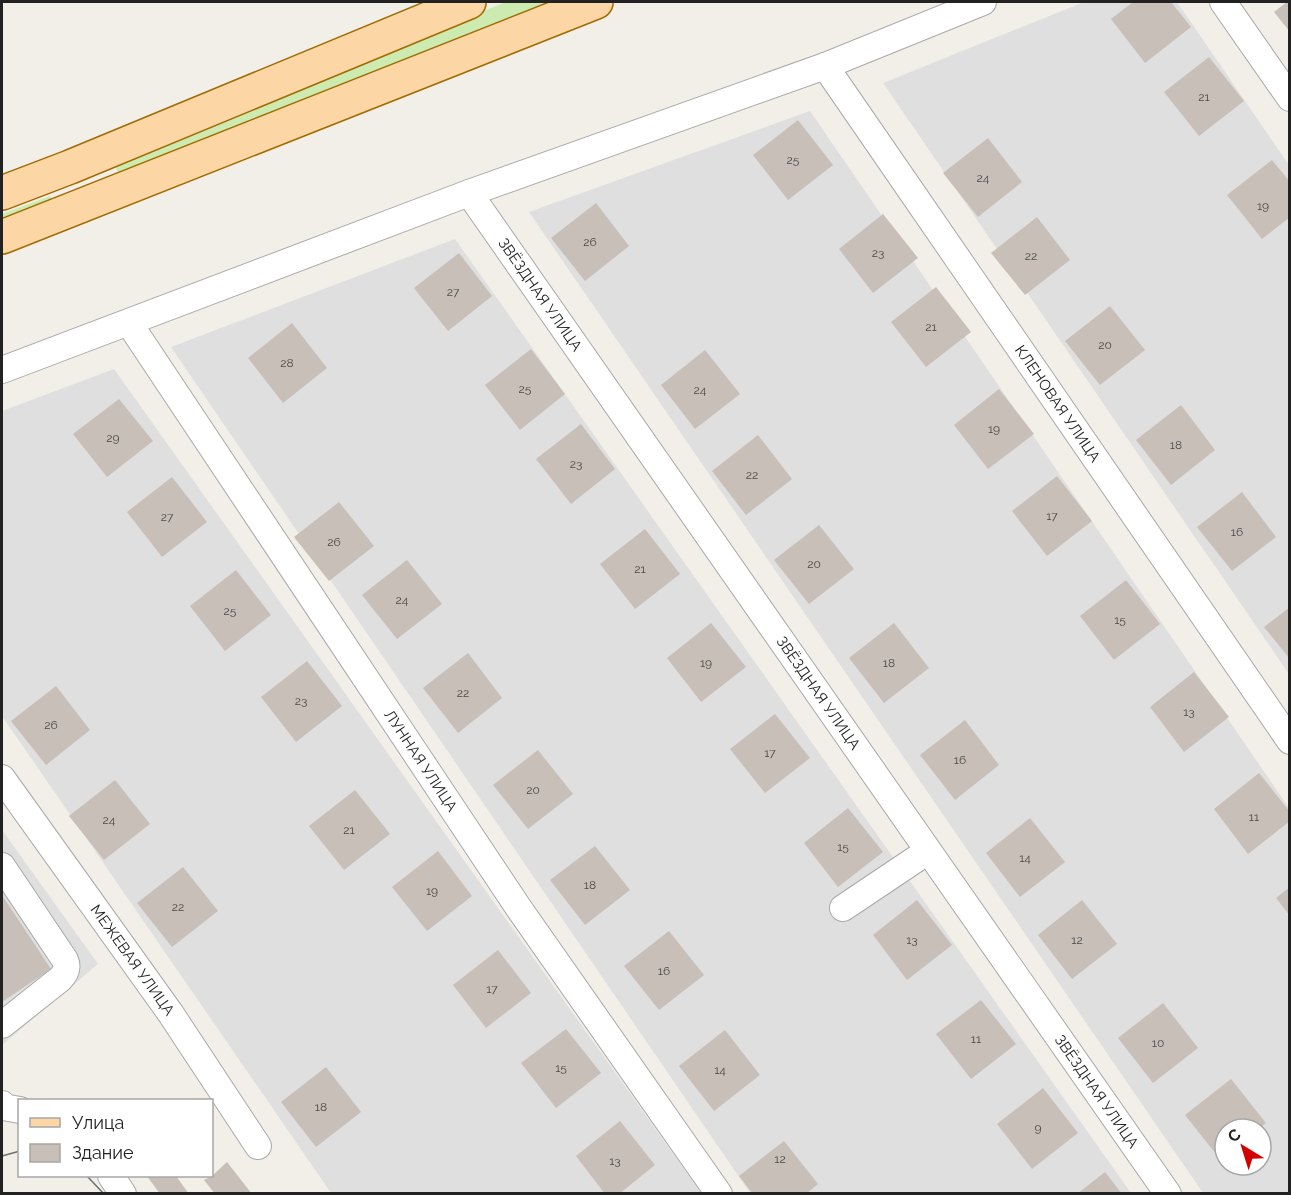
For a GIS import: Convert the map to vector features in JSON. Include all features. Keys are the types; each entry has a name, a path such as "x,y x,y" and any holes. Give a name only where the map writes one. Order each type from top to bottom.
{"main road":[{"path":"2,193 469,2"},
{"path":"2,237 596,2"}],"street":[{"path":"2,370 470,193 825,66 983,2"},
{"path":"1223,2 1290,98"},
{"name":"КЛЕНОВАЯ УЛИЦА","path":"825,66 1290,741"},
{"path":"70,167 84,205"},
{"name":"ЗВЁЗДНАЯ УЛИЦА","path":"470,193 1168,1194"},
{"name":"ЛУННАЯ УЛИЦА","path":"129,323 518,907 720,1194"},
{"name":"МЕЖЕВАЯ УЛИЦА","path":"2,778 171,1014 258,1146"},
{"path":"843,908 928,850"},
{"path":"2,866 66,964 64,975 60,979 2,1025"},
{"path":"112,1177 123,1194"}],"shaded area":[{"path":"1084,2 1177,2 1289,165 1289,674 883,83"},
{"path":"810,111 1289,808 1289,1193 1203,1193 529,212"},
{"path":"455,239 1131,1193 750,1193 171,347"},
{"path":"114,369 701,1193 331,1193 2,716 2,411"},
{"path":"2,830 98,964 2,1045"}],"green space":[{"path":"506,2 553,2 119,175 112,157"},
{"path":"50,196 55,207 2,228 2,214"}],"building":[{"path":"1133,2 1171,2 1191,27 1145,63 1111,19"},
{"path":"1290,2 1290,32 1274,12"},
{"path":"1209,57 1244,101 1199,136 1164,92"},
{"path":"798,120 833,165 788,200 753,155"},
{"path":"988,138 1022,182 978,217 943,173"},
{"path":"1272,160 1290,182 1290,217 1262,239 1227,195"},
{"path":"596,203 629,246 585,281 551,238"},
{"path":"883,214 918,258 873,293 839,249"},
{"path":"1037,217 1070,260 1025,295 991,253"},
{"path":"459,253 492,296 448,331 414,288"},
{"path":"936,287 971,332 926,367 891,322"},
{"path":"1110,306 1145,350 1100,385 1065,341"},
{"path":"292,323 327,368 283,403 248,358"},
{"path":"531,349 565,394 520,430 485,385"},
{"path":"705,350 740,394 695,429 661,385"},
{"path":"999,389 1034,434 988,469 954,425"},
{"path":"119,399 153,441 107,477 73,434"},
{"path":"1181,405 1215,450 1171,485 1136,440"},
{"path":"581,424 615,469 571,504 536,459"},
{"path":"758,435 792,479 746,515 712,471"},
{"path":"1057,476 1092,521 1047,556 1012,511"},
{"path":"172,477 207,522 162,557 127,512"},
{"path":"1242,492 1276,537 1232,571 1197,527"},
{"path":"339,502 374,546 329,581 294,537"},
{"path":"819,525 854,569 809,604 774,560"},
{"path":"645,529 680,574 635,609 600,564"},
{"path":"407,560 442,604 397,639 362,595"},
{"path":"236,570 271,615 225,651 190,606"},
{"path":"1126,580 1160,624 1114,660 1080,616"},
{"path":"1290,607 1290,659 1264,627"},
{"path":"711,623 746,667 701,702 667,658"},
{"path":"894,623 929,668 884,703 849,658"},
{"path":"468,653 502,698 458,733 423,688"},
{"path":"307,661 342,706 296,742 261,697"},
{"path":"1194,672 1229,717 1184,752 1150,707"},
{"path":"56,686 90,730 46,765 11,721"},
{"path":"775,714 810,758 765,793 730,749"},
{"path":"965,720 999,765 955,800 920,755"},
{"path":"538,750 573,794 528,829 493,785"},
{"path":"1259,773 1290,812 1290,821 1248,854 1214,809"},
{"path":"115,780 150,824 104,860 69,816"},
{"path":"355,790 390,834 344,870 309,826"},
{"path":"848,808 883,852 838,887 804,843"},
{"path":"1030,818 1065,862 1020,897 986,853"},
{"path":"595,846 630,890 585,925 550,880"},
{"path":"438,851 472,896 427,931 392,887"},
{"path":"183,867 218,911 172,947 137,903"},
{"path":"1290,887 1290,916 1276,898"},
{"path":"2,895 51,969 2,1002"},
{"path":"917,900 952,945 907,980 873,935"},
{"path":"1082,900 1117,944 1072,979 1038,935"},
{"path":"669,931 704,975 659,1010 624,966"},
{"path":"498,950 531,993 486,1028 453,985"},
{"path":"981,1000 1016,1044 971,1079 936,1034"},
{"path":"1163,1003 1198,1048 1153,1083 1118,1038"},
{"path":"566,1029 601,1073 556,1108 521,1063"},
{"path":"725,1030 760,1075 714,1111 679,1066"},
{"path":"326,1067 361,1112 316,1147 281,1102"},
{"path":"1231,1079 1261,1117 1213,1117 1213,1150 1185,1115"},
{"path":"1043,1088 1078,1133 1032,1169 997,1124"},
{"path":"620,1121 655,1165 619,1194 605,1194 576,1156"},
{"path":"784,1141 818,1184 806,1194 753,1194 739,1176"},
{"path":"227,1162 252,1194 215,1194 204,1180"},
{"path":"1105,1172 1122,1194 1077,1194"},
{"path":"148,1177 177,1177 189,1194 160,1194"}],"tram line":[{"path":"2,1156 18,1152"},
{"path":"88,1177 104,1194"}]}
